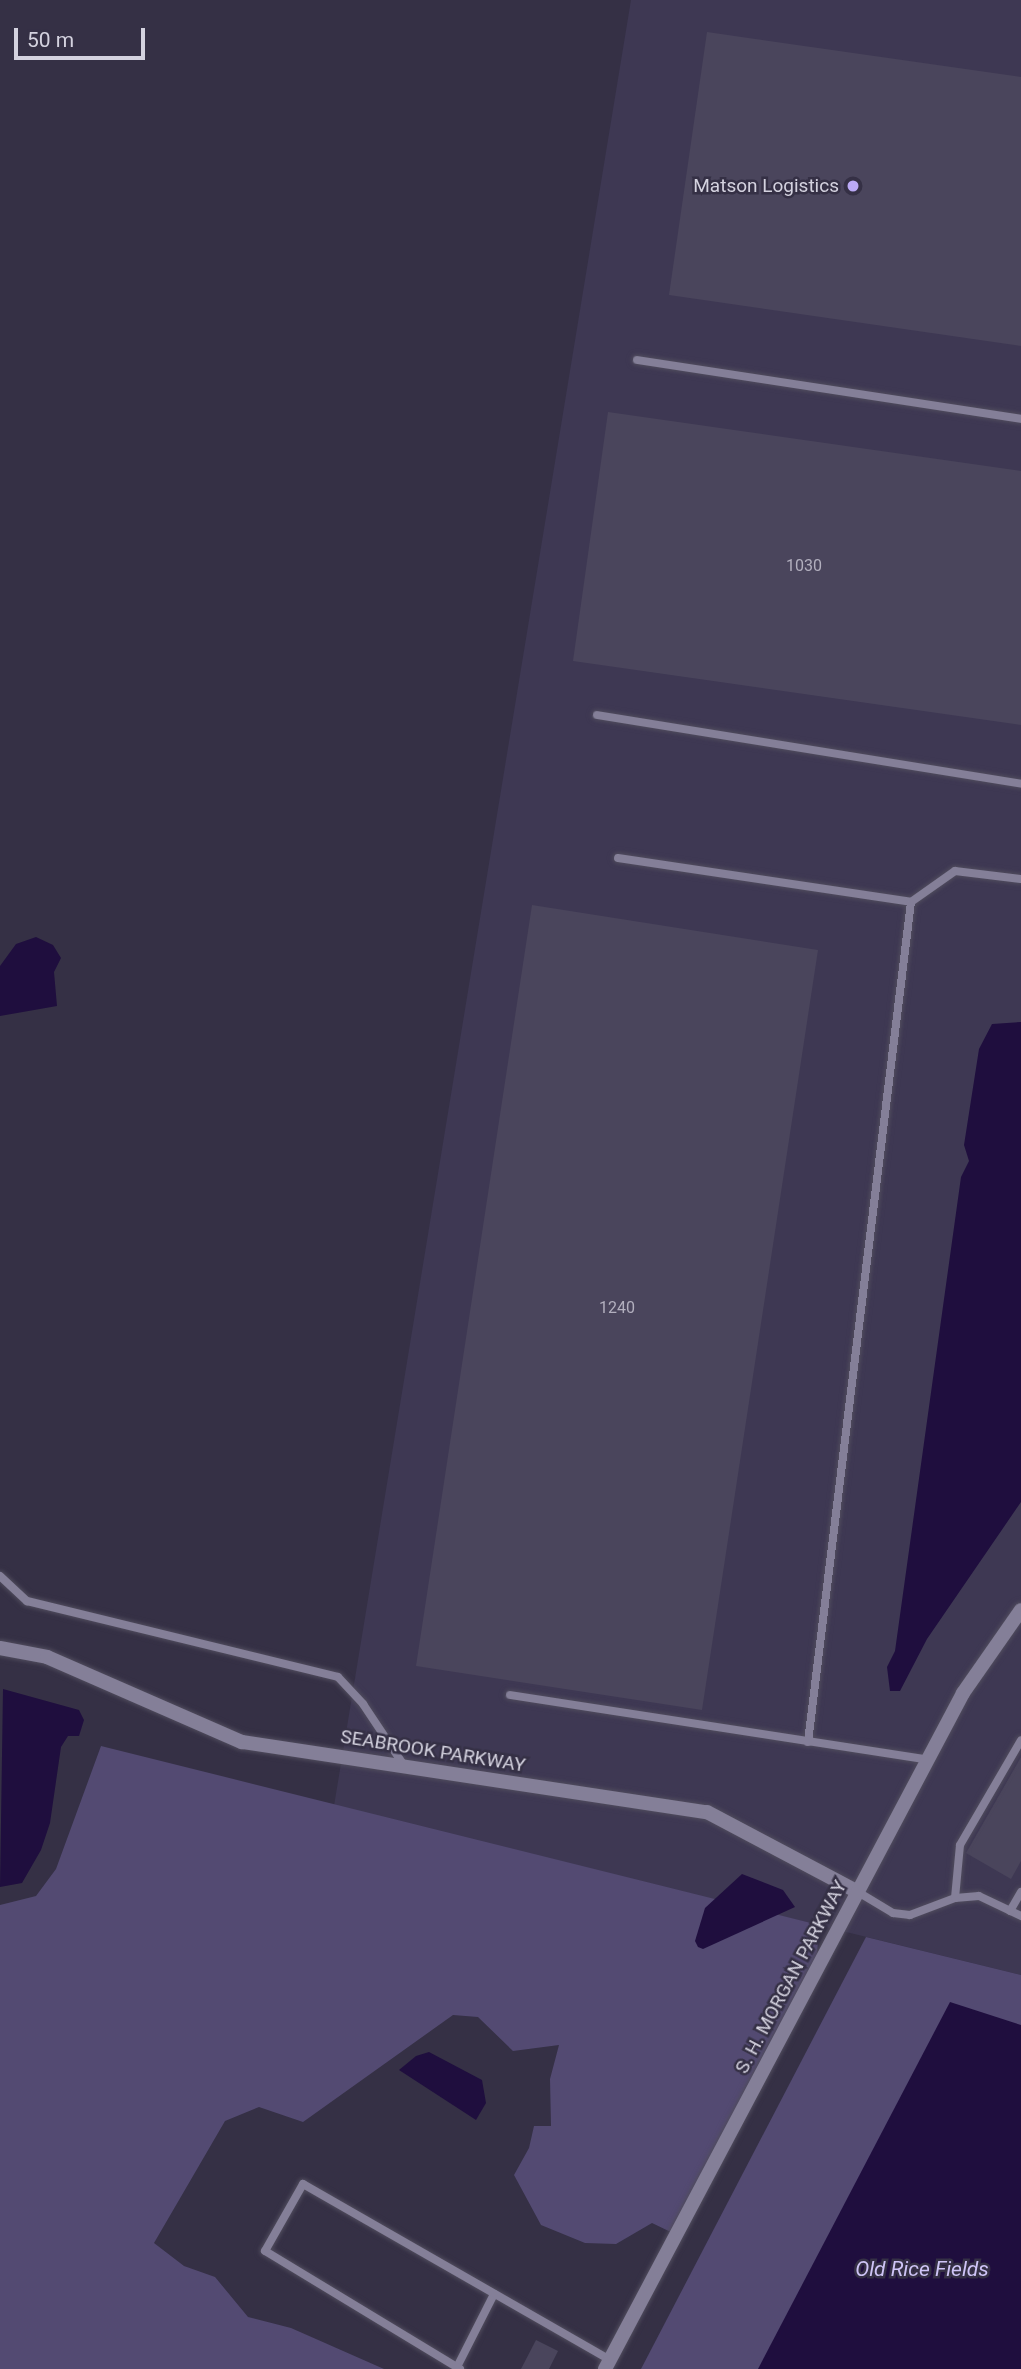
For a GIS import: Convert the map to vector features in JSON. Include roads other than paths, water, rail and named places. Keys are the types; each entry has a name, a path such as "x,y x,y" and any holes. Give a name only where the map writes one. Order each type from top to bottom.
{"street":[{"name":"S. H. MORGAN PARKWAY","path":"608,2365 963,1693 1021,1610"},
{"name":"SEABROOK PARKWAY","path":"0,1648 47,1657 242,1742 706,1812 858,1892"}],"lane":[{"path":"637,360 1021,419"},
{"path":"597,715 1021,784"},
{"path":"618,858 911,902 955,871 1021,879"},
{"path":"808,1742 911,902"},
{"path":"0,1576 27,1601 338,1677 363,1704 405,1767"},
{"path":"510,1695 928,1760"},
{"path":"955,1898 960,1845 1021,1740"},
{"path":"858,1892 893,1913 910,1915 955,1898 979,1896 1021,1916"},
{"path":"1010,1911 1021,1892"},
{"path":"494,2294 458,2368 265,2251 303,2184 494,2294 608,2365"}],"water":[{"path":"36,937 53,945 61,958 54,972 57,1006 0,1016 0,966 16,944"},
{"path":"1021,1022 1021,1502 927,1639 900,1691 890,1691 887,1667 895,1651 961,1177 969,1161 964,1145 979,1049 992,1024"},
{"path":"3,1689 79,1710 84,1720 79,1736 68,1736 61,1747 50,1823 41,1850 22,1883 0,1887"},
{"path":"742,1874 783,1890 795,1907 703,1949 698,1947 695,1941 705,1908"},
{"name":"Old Rice Fields","path":"950,2002 1021,2025 1021,2369 758,2369"},
{"path":"429,2052 482,2080 486,2103 476,2120 399,2070 416,2056"}],"place":[{"name":"Matson Logistics","path":"853,186"}]}
